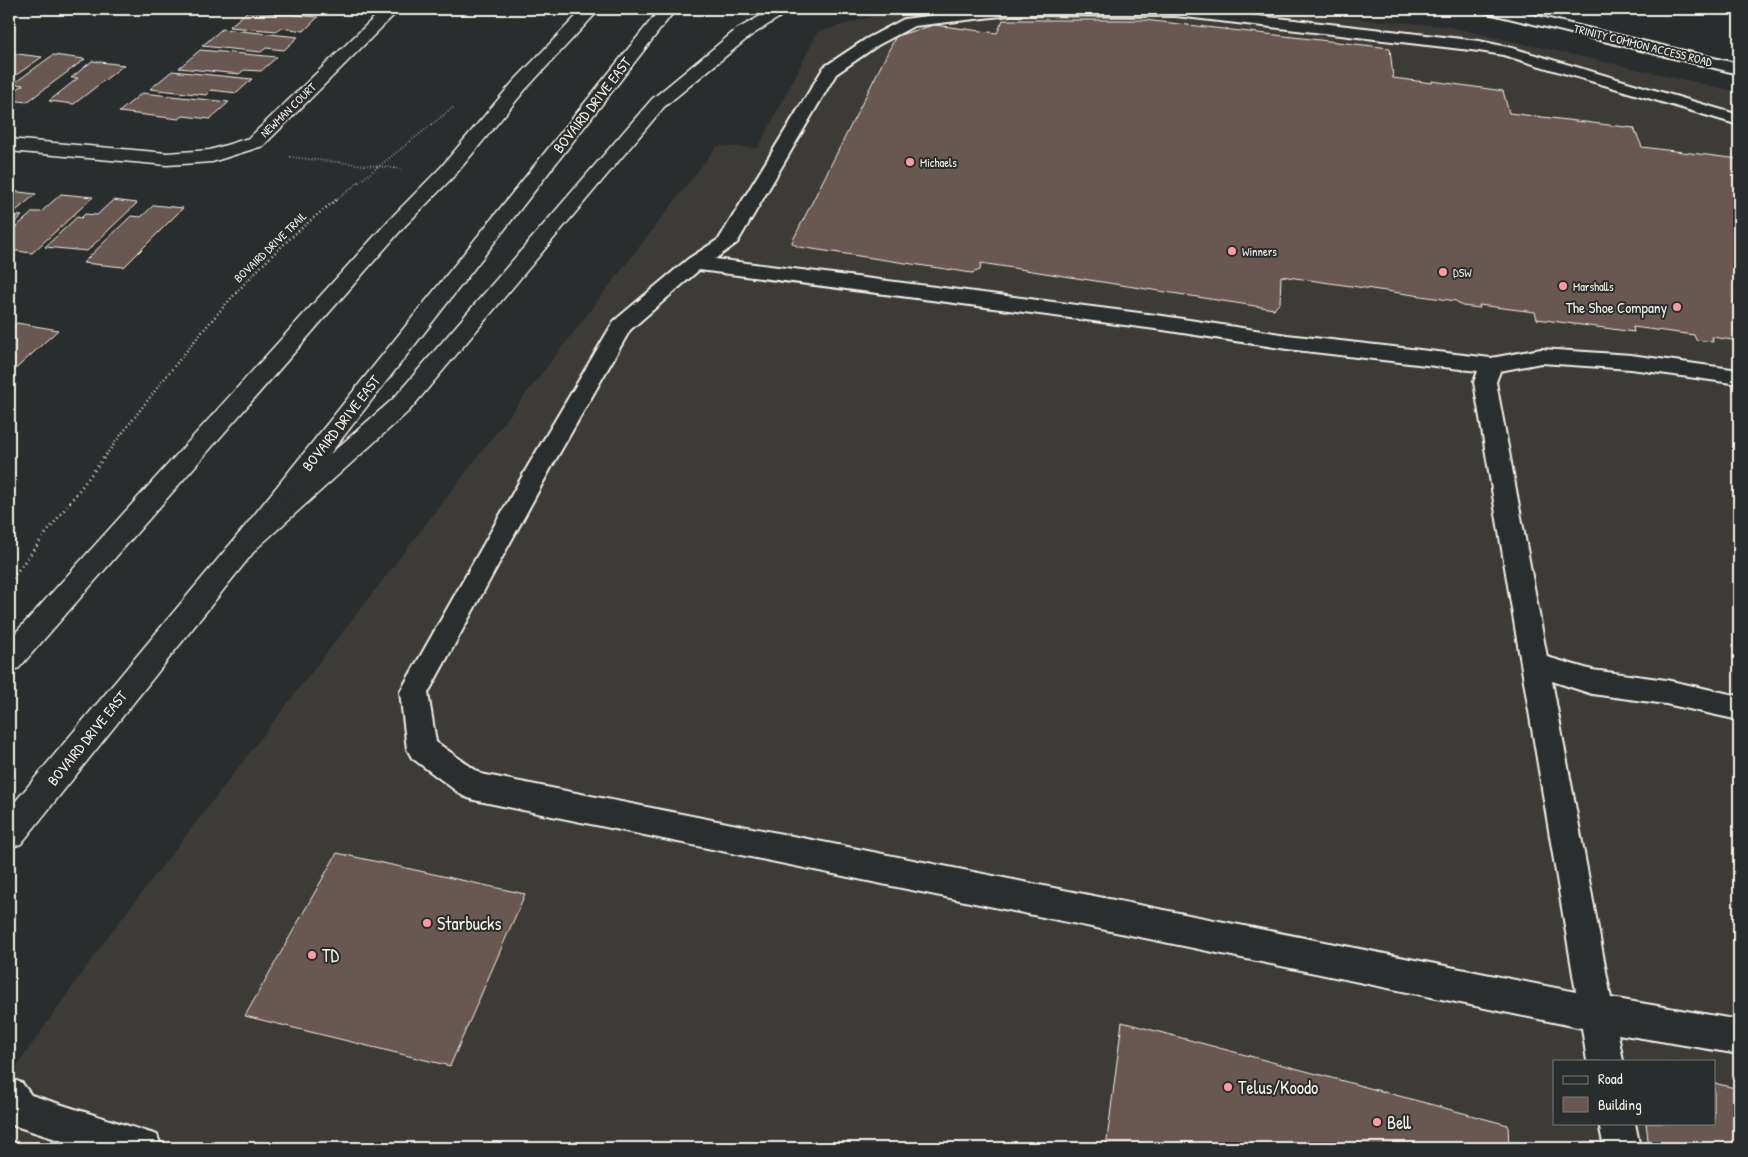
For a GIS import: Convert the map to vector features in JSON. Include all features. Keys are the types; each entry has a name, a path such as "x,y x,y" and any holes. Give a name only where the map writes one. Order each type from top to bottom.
{"main road":[{"name":"NEWMAN COURT","path":"9,145 167,159 212,156 256,142 392,9"},
{"path":"9,660 396,224 448,171 519,86 592,9"},
{"name":"BOVAIRD DRIVE EAST","path":"9,833 247,542 668,9"},
{"path":"247,542 401,405 658,103 744,33 784,9"}],"lane":[{"name":"TRINITY COMMON ACCESS ROAD","path":"1489,9 1739,69"},
{"path":"1739,120 1506,51 1479,46 1176,11 1010,10 910,22 872,42 830,71 727,243 695,263 622,326 540,466 414,692 422,749 474,786 1595,1013 1739,1038"},
{"path":"695,263 1163,323 1287,342 1491,365 1540,356 1631,362 1739,377"},
{"path":"1491,365 1485,382 1605,1060"},
{"path":"1534,664 1592,682 1666,692 1739,708"},
{"path":"9,1096 20,1110 144,1148"},
{"path":"1617,1124 1622,1148"}],"path":[{"name":"BOVAIRD DRIVE TRAIL","path":"9,582 179,359 250,275 315,216 380,167 459,102"},
{"path":"281,157 323,159 380,167 448,171"}],"shaded area":[{"path":"898,9 1238,9 1445,26 1739,92 1739,1148 9,1148 9,1077 103,943 717,146 758,148 818,32"}],"building":[{"path":"254,9 301,9 297,13"},
{"path":"248,11 318,17 304,31 281,28 277,31 229,27"},
{"path":"1003,20 1144,20 1390,48 1393,78 1432,83 1432,81 1503,91 1509,113 1634,128 1642,147 1739,159 1739,341 1712,337 1713,342 1696,340 1694,335 1633,327 1634,332 1537,319 1535,312 1479,305 1480,308 1462,306 1456,301 1281,276 1280,303 1274,309 981,263 980,270 972,273 799,247 793,244 792,242 896,36 934,25 997,33"},
{"path":"222,29 298,37 284,50 266,48 261,52 202,46"},
{"path":"200,50 277,57 261,71 244,70 239,74 179,68"},
{"path":"10,53 42,57 9,80"},
{"path":"53,55 85,59 27,102 9,100 9,95 23,85 13,84"},
{"path":"92,61 124,65 74,104 49,101 78,78 71,78"},
{"path":"172,71 252,79 237,93 211,90 206,95 150,89"},
{"path":"142,93 229,102 210,119 183,116 179,119 119,112"},
{"path":"10,191 36,194 11,215 22,216 9,228"},
{"path":"61,194 93,197 32,253 9,250 9,233 33,212 41,212"},
{"path":"113,200 137,203 87,251 45,247 77,217 81,218 85,214 97,215"},
{"path":"154,205 183,208 124,267 83,263 131,216 141,217"},
{"path":"17,323 58,330 9,375 9,330"},
{"path":"337,853 525,894 450,1066 245,1016"},
{"path":"1122,1022 1508,1125 1509,1148 1106,1148"},
{"path":"1716,1083 1739,1089 1739,1148 1649,1148 1646,1124 1716,1124"}],"place":[{"name":"Michaels","path":"910,162"},
{"name":"Winners","path":"1232,251"},
{"name":"DSW","path":"1443,272"},
{"name":"Marshalls","path":"1563,286"},
{"name":"The Shoe Company","path":"1677,307"},
{"name":"Starbucks","path":"427,923"},
{"name":"TD","path":"312,955"},
{"name":"Telus/Koodo","path":"1228,1087"},
{"name":"Bell","path":"1377,1122"}]}
